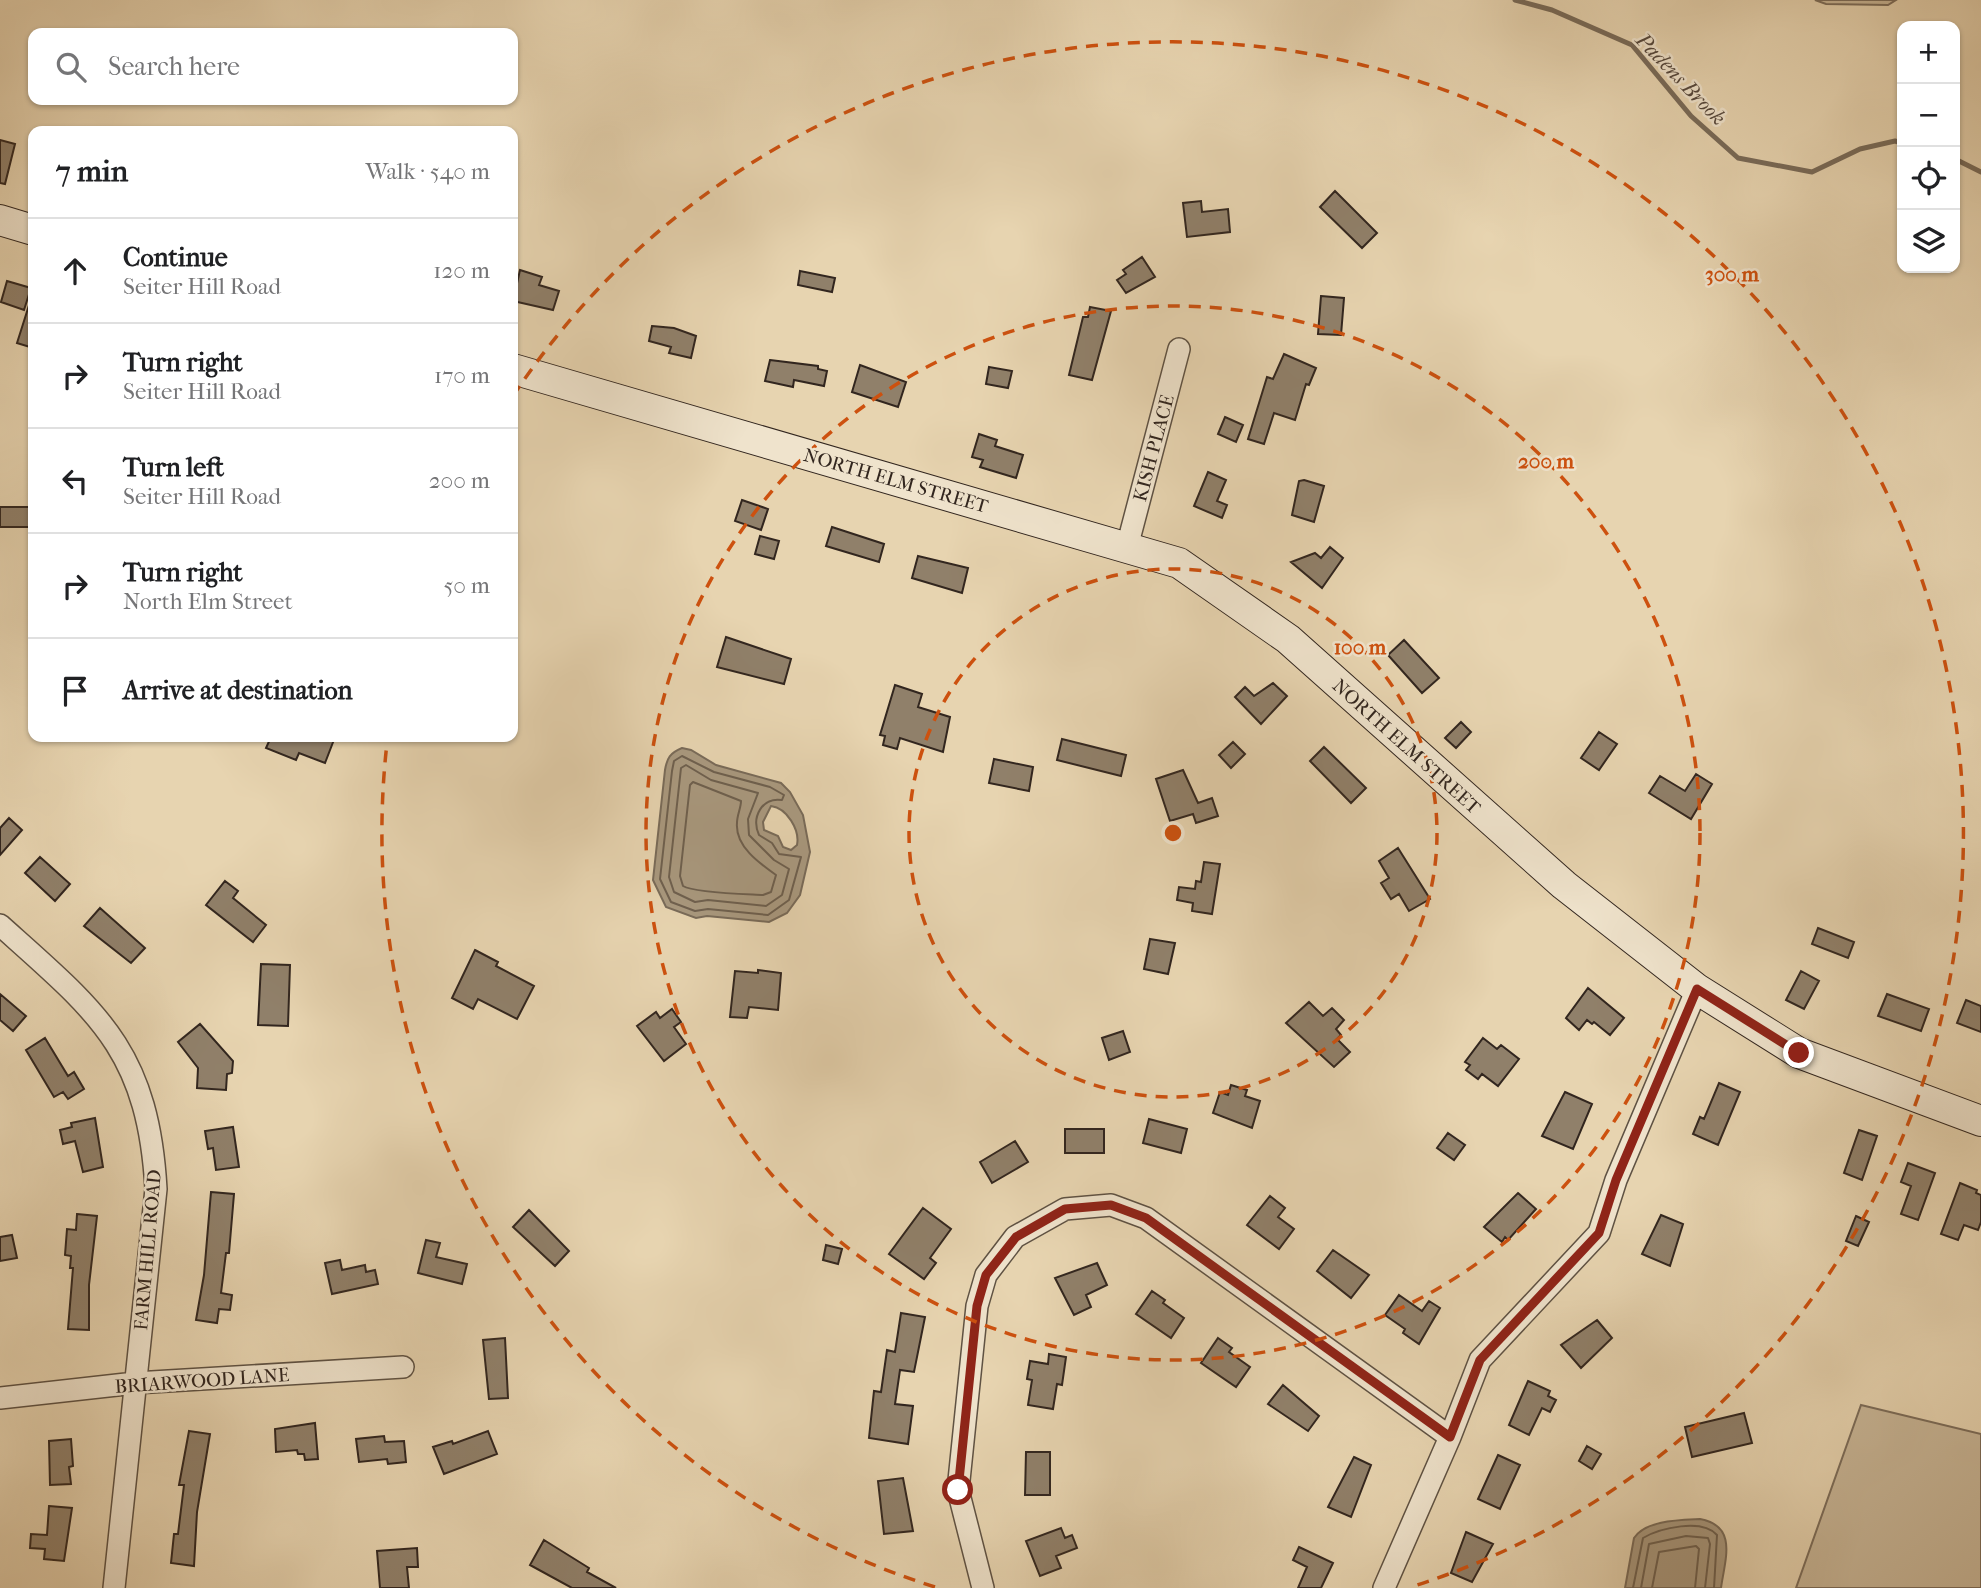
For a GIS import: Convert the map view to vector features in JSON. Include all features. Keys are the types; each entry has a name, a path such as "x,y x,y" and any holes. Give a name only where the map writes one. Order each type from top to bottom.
{"main road":[{"path":"0,220 28,228"},
{"name":"NORTH ELM STREET","path":"518,370 1179,563 1288,639 1564,885 1697,989 1799,1053 1981,1121"}],"street":[{"name":"KISH PLACE","path":"1127,547 1179,349"},
{"name":"FARM HILL ROAD","path":"0,925 88,1004 125,1055 142,1096 154,1143 156,1189 114,1588"},
{"path":"1384,1588 1450,1437 1480,1360 1599,1233 1616,1180 1697,989"},
{"path":"984,1588 958,1490 977,1306 986,1275 1016,1237 1065,1209 1111,1205 1146,1218 1450,1437"},
{"name":"BRIARWOOD LANE","path":"0,1398 135,1383 403,1367"}],"shaded area":[{"path":"1815,0 1896,0 1888,5 1826,4"},
{"path":"1861,1405 1981,1434 1981,1588 1796,1588"}],"water":[{"path":"682,748 691,750 716,765 781,783 790,792 803,815 810,852 800,895 787,913 769,922 707,916 696,918 666,907 653,880 665,770 670,756","holes":["771,806 787,815 794,827 797,845 791,850 783,847 778,836 764,830 763,822"]},
{"path":"1700,1519 1712,1523 1724,1536 1726,1555 1721,1588 1625,1588 1634,1538 1639,1532 1664,1522"}],"building":[{"path":"0,140 15,144 5,184 0,183"},
{"path":"1335,191 1377,233 1362,248 1320,207"},
{"path":"1201,201 1202,212 1228,209 1230,232 1187,237 1183,203"},
{"path":"1142,257 1155,277 1126,293 1117,280 1126,274 1123,270"},
{"path":"520,270 542,277 539,285 559,291 553,310 518,302"},
{"path":"800,271 835,278 832,292 798,285"},
{"path":"7,281 28,287 24,310 1,302"},
{"path":"1321,296 1344,298 1341,335 1318,334"},
{"path":"1090,307 1111,311 1092,380 1069,375 1083,317 1088,317"},
{"path":"28,308 28,346 17,343"},
{"path":"652,326 674,328 696,336 691,358 669,353 671,347 649,341"},
{"path":"1284,354 1316,368 1309,385 1306,384 1295,420 1274,413 1264,444 1248,439 1267,377 1273,379"},
{"path":"770,360 818,366 818,369 827,371 824,386 794,380 793,387 765,381"},
{"path":"860,365 906,382 898,407 852,392"},
{"path":"989,367 1012,371 1008,388 986,384"},
{"path":"1225,417 1243,425 1236,442 1218,434"},
{"path":"979,434 997,440 995,446 1023,455 1016,478 980,467 983,460 972,457"},
{"path":"1208,472 1226,480 1217,501 1227,505 1222,518 1194,506"},
{"path":"1299,481 1324,486 1314,522 1292,515"},
{"path":"742,500 768,509 761,530 735,521"},
{"path":"0,507 28,507 28,527 0,527"},
{"path":"832,527 884,544 879,562 826,546"},
{"path":"760,536 779,541 774,559 755,554"},
{"path":"1330,547 1343,558 1322,588 1291,562 1315,553 1321,558"},
{"path":"918,556 968,568 962,593 912,578"},
{"path":"726,637 791,659 784,684 717,667"},
{"path":"1404,640 1439,678 1422,693 1388,655"},
{"path":"1273,683 1287,696 1261,724 1235,697 1245,687 1254,696"},
{"path":"895,685 922,694 918,707 950,717 943,752 900,738 897,749 883,745 885,736 880,735"},
{"path":"1461,722 1471,732 1456,748 1445,738"},
{"path":"1599,732 1617,744 1599,770 1581,758"},
{"path":"1062,739 1126,755 1121,776 1057,760"},
{"path":"269,742 333,742 325,763 299,753 296,760 266,748"},
{"path":"1233,742 1245,754 1231,768 1219,755"},
{"path":"1324,747 1366,788 1351,803 1310,761"},
{"path":"994,759 1033,767 1029,791 989,783"},
{"path":"1183,770 1198,803 1212,798 1218,816 1196,823 1193,814 1170,821 1156,779"},
{"path":"1696,774 1712,784 1691,819 1649,793 1660,776 1685,791"},
{"path":"9,818 22,830 0,855 0,828"},
{"path":"1398,848 1430,899 1409,911 1399,894 1391,899 1381,883 1389,878 1379,861"},
{"path":"40,857 70,884 55,901 25,873"},
{"path":"1204,862 1220,864 1212,914 1192,911 1193,903 1177,900 1179,887 1195,889 1196,881 1201,882"},
{"path":"225,881 238,891 233,898 266,925 253,942 206,905"},
{"path":"100,908 145,948 131,963 84,926"},
{"path":"1818,928 1854,942 1848,958 1812,944"},
{"path":"1150,939 1175,943 1168,974 1144,969"},
{"path":"475,950 498,962 496,966 534,986 517,1019 478,999 473,1009 452,998"},
{"path":"261,964 290,965 288,1026 258,1025"},
{"path":"758,970 781,973 778,1010 749,1007 747,1018 730,1017 735,971 758,973"},
{"path":"1801,971 1819,981 1804,1009 1786,1000"},
{"path":"1588,988 1624,1018 1610,1035 1594,1022 1592,1024 1587,1020 1579,1030 1566,1018"},
{"path":"0,994 26,1016 13,1031 0,1020"},
{"path":"1887,994 1929,1009 1921,1031 1878,1016"},
{"path":"1966,1000 1981,1006 1981,1032 1957,1023"},
{"path":"1309,1002 1323,1016 1332,1008 1344,1020 1336,1029 1341,1035 1337,1039 1350,1052 1334,1067 1286,1023"},
{"path":"672,1009 681,1022 674,1027 686,1044 664,1061 637,1026 656,1012 660,1018"},
{"path":"200,1024 233,1061 232,1073 227,1074 226,1090 197,1088 198,1068 178,1042"},
{"path":"1123,1031 1130,1052 1109,1060 1102,1038"},
{"path":"45,1038 68,1076 74,1072 84,1089 68,1099 63,1092 54,1097 26,1050"},
{"path":"1483,1038 1497,1049 1501,1045 1519,1059 1498,1086 1482,1074 1478,1079 1466,1070 1470,1065 1465,1062"},
{"path":"1719,1083 1740,1092 1718,1145 1693,1134 1700,1117 1704,1119"},
{"path":"1231,1085 1247,1090 1245,1096 1260,1101 1252,1128 1213,1113 1220,1092 1228,1095"},
{"path":"1565,1092 1592,1104 1573,1149 1542,1136"},
{"path":"95,1118 103,1167 83,1172 75,1141 63,1144 60,1130 72,1127 71,1123"},
{"path":"1149,1119 1187,1129 1181,1153 1143,1143"},
{"path":"233,1127 239,1167 216,1170 213,1148 208,1149 205,1131"},
{"path":"1065,1129 1104,1129 1104,1153 1065,1153"},
{"path":"1859,1130 1877,1136 1862,1180 1844,1173"},
{"path":"1448,1133 1465,1145 1454,1160 1437,1148"},
{"path":"1015,1141 1028,1162 992,1183 980,1162"},
{"path":"1908,1163 1935,1173 1918,1220 1901,1214 1911,1186 1901,1182"},
{"path":"1960,1183 1977,1190 1976,1193 1981,1195 1981,1222 1978,1230 1964,1225 1958,1240 1941,1234"},
{"path":"211,1192 234,1194 229,1253 226,1253 221,1293 232,1295 230,1310 219,1309 217,1323 196,1320 204,1275"},
{"path":"1518,1193 1536,1209 1508,1240 1505,1237 1502,1242 1484,1227"},
{"path":"1270,1196 1285,1208 1278,1217 1294,1229 1279,1249 1247,1225"},
{"path":"923,1208 951,1229 930,1258 936,1263 924,1279 889,1254"},
{"path":"529,1210 569,1251 555,1266 513,1227"},
{"path":"77,1214 97,1216 89,1285 89,1330 68,1329 73,1268 70,1268 71,1256 65,1255 67,1229 76,1230"},
{"path":"1661,1215 1683,1224 1670,1266 1642,1254"},
{"path":"1856,1216 1869,1222 1858,1246 1846,1241"},
{"path":"12,1235 17,1258 0,1261 0,1237"},
{"path":"426,1240 440,1243 436,1257 467,1264 462,1284 418,1273"},
{"path":"826,1245 842,1249 838,1264 823,1260"},
{"path":"1333,1250 1369,1275 1351,1298 1317,1271"},
{"path":"340,1260 342,1270 365,1265 366,1272 375,1270 378,1284 332,1294 325,1263"},
{"path":"1097,1263 1107,1285 1086,1295 1091,1307 1074,1315 1055,1278"},
{"path":"1152,1291 1184,1318 1171,1338 1136,1314"},
{"path":"1399,1295 1422,1311 1429,1301 1440,1308 1419,1344 1403,1333 1405,1329 1385,1315"},
{"path":"901,1313 925,1317 914,1372 900,1370 895,1404 913,1406 908,1444 869,1438 874,1391 881,1392 887,1350 895,1352"},
{"path":"1597,1320 1612,1338 1581,1368 1561,1345"},
{"path":"505,1338 508,1398 489,1399 483,1340"},
{"path":"1218,1338 1232,1348 1229,1352 1250,1367 1236,1387 1201,1363"},
{"path":"1049,1354 1066,1357 1062,1385 1057,1384 1053,1409 1028,1405 1032,1380 1027,1379 1030,1361 1048,1364"},
{"path":"1528,1381 1550,1391 1548,1396 1556,1400 1550,1412 1542,1408 1529,1435 1509,1425"},
{"path":"1283,1385 1319,1416 1308,1431 1268,1404"},
{"path":"1744,1413 1752,1443 1692,1457 1685,1427"},
{"path":"315,1423 318,1459 305,1460 304,1454 298,1454 297,1450 276,1452 275,1429"},
{"path":"189,1431 210,1434 197,1512 194,1566 171,1563 174,1534 178,1534 184,1485 179,1485"},
{"path":"488,1431 497,1454 444,1474 433,1447 452,1441 453,1444"},
{"path":"384,1436 385,1442 404,1441 406,1462 388,1464 387,1459 359,1462 356,1439"},
{"path":"71,1439 71,1484 50,1485 49,1441"},
{"path":"1587,1446 1601,1454 1592,1469 1579,1461"},
{"path":"1026,1452 1050,1452 1050,1495 1025,1495"},
{"path":"1498,1455 1520,1465 1500,1509 1478,1499"},
{"path":"1354,1457 1371,1465 1351,1517 1328,1507"},
{"path":"903,1478 913,1531 884,1534 878,1481"},
{"path":"49,1506 72,1508 64,1561 44,1559 45,1549 30,1548 31,1534 47,1535"},
{"path":"1061,1528 1065,1538 1072,1535 1077,1548 1056,1556 1061,1568 1040,1576 1026,1541"},
{"path":"1466,1532 1493,1544 1472,1582 1451,1573"},
{"path":"544,1540 589,1568 587,1572 616,1588 572,1588 530,1565"},
{"path":"1299,1547 1333,1563 1321,1588 1298,1588 1307,1567 1293,1560"},
{"path":"417,1548 418,1567 407,1567 409,1588 380,1588 377,1551"}],"waterway":[{"name":"Padens Brook","path":"1515,0 1552,10 1632,45 1691,116 1738,158 1812,172 1860,149 1897,142"},
{"name":"Padens Brook","path":"1960,162 1981,172"}],"route":[{"path":"958,1490 977,1306 986,1275 1016,1237 1065,1209 1111,1205 1146,1218 1450,1437 1480,1360 1599,1233 1616,1180 1697,989 1799,1053"}]}
